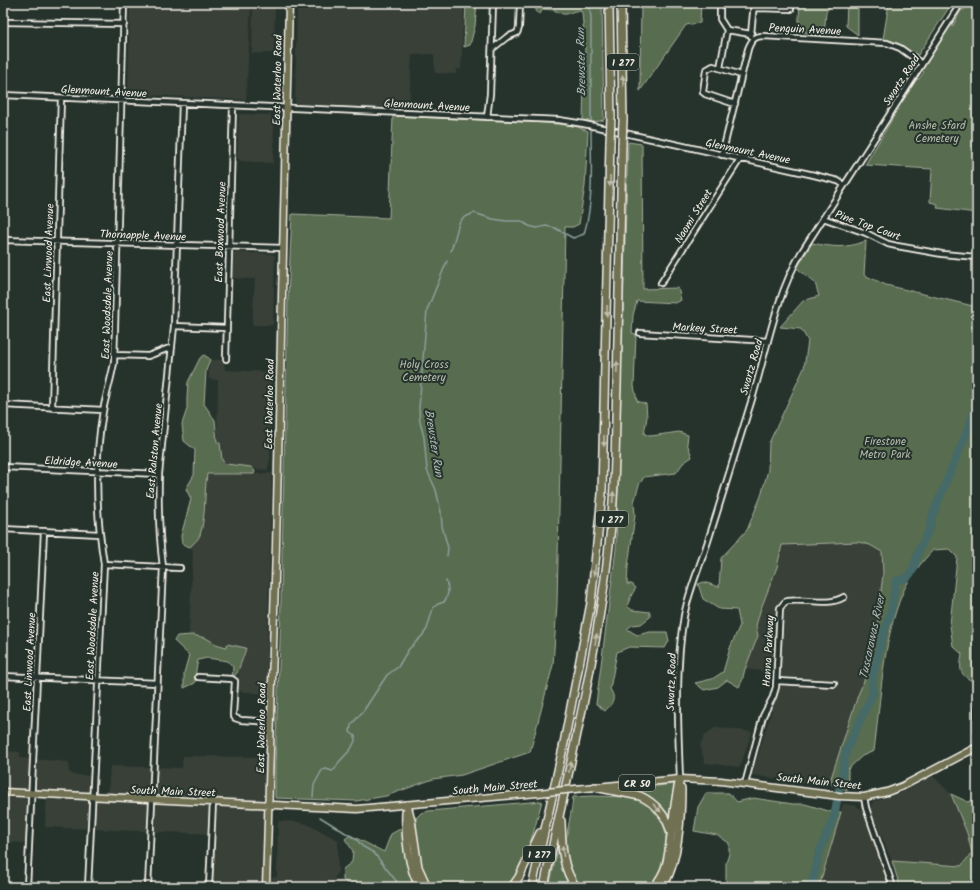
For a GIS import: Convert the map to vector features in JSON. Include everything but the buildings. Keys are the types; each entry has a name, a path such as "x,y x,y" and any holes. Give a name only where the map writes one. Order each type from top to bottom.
{"highway":[{"name":"I 277","path":"532,887 563,748 591,603 599,535 602,494 611,117 608,3"},
{"name":"I 277","path":"544,887 577,735 602,605 612,516 616,456 623,120 621,3"},
{"path":"654,887 661,878 668,864 671,834 680,779"},
{"path":"662,887 671,871 675,858 681,800 680,779"},
{"path":"595,787 640,796 646,799 662,814 671,834"},
{"path":"407,805 406,820 410,860 413,872 420,887"},
{"path":"407,805 411,820 418,867 427,887"},
{"path":"561,808 564,863 569,877 576,887"},
{"path":"512,887 527,863 546,820"}],"main road":[{"name":"East Waterloo Road","path":"266,887 288,3"},
{"name":"South Main Street","path":"3,792 358,809 680,779 722,780 849,797 864,797 887,792 903,786 977,747"}],"street":[{"name":"East Woodsdale Avenue","path":"88,887 104,564 99,534 97,471 103,410 115,355 124,3"},
{"path":"486,117 490,94 493,3"},
{"path":"492,49 507,37 517,33 519,28 520,3"},
{"path":"720,3 720,19 727,30 720,68"},
{"name":"Swartz Road","path":"680,779 678,702 680,650 684,616 722,496 781,294 790,272 823,218 961,3"},
{"path":"722,155 741,75 752,40 751,34 754,6 791,9"},
{"path":"3,22 124,24"},
{"path":"727,30 751,34"},
{"name":"Penguin Avenue","path":"752,40 756,37 763,36 887,42 900,48 922,64"},
{"path":"734,104 703,92 706,70 713,66 741,75"},
{"name":"Glenmount Avenue","path":"3,95 486,117 546,120 584,124 814,175 844,185"},
{"name":"East Linwood Avenue","path":"52,408 61,98"},
{"name":"East Ralston Avenue","path":"148,887 163,567 158,522 159,474 174,326 182,104"},
{"name":"East Boxwood Avenue","path":"226,359 233,106"},
{"name":"Naomi Street","path":"661,283 740,159"},
{"name":"Pine Top Court","path":"823,218 866,233 888,244 942,254 977,257"},
{"name":"Thornapple Avenue","path":"3,240 283,248"},
{"path":"174,326 226,328"},
{"name":"Markey Street","path":"640,333 768,341"},
{"path":"115,355 151,355 172,347"},
{"path":"3,405 103,410"},
{"name":"Eldridge Avenue","path":"3,467 159,474"},
{"path":"3,529 99,534"},
{"name":"East Linwood Avenue","path":"27,887 44,531"},
{"path":"104,564 180,568"},
{"name":"Hanna Parkway","path":"745,784 763,716 774,695 777,681 780,611 782,605 791,600 830,602 837,601 844,597"},
{"path":"3,676 157,683"},
{"path":"198,677 232,679 234,681 233,715 236,719 271,722"},
{"path":"777,681 834,684"},
{"path":"977,685 977,730"},
{"path":"864,797 866,808 893,887"},
{"path":"209,887 213,802"}],"shaded area":[{"path":"130,3 251,3 246,100 128,94"},
{"path":"253,3 275,3 273,53 252,53"},
{"path":"297,3 462,3 464,6 461,69 456,69 456,74 435,73 434,54 412,55 409,110 299,105 295,102"},
{"path":"239,114 270,115 274,122 273,163 240,161 237,157"},
{"path":"233,252 273,254 275,256 273,325 252,325 255,279 232,278"},
{"path":"209,360 224,360 225,370 272,372 270,460 267,470 220,467 217,442 218,380 209,379"},
{"path":"272,473 267,694 237,691 240,659 245,648 227,645 226,647 216,644 206,638 189,635 193,550 190,547 195,543 199,536 202,525 206,474 226,475"},
{"path":"858,542 870,545 882,552 883,574 881,601 864,681 831,778 826,786 752,775 779,687 783,684 780,673 745,669 758,636 756,626 760,611 777,567 782,545"},
{"path":"716,727 752,732 740,767 705,763 700,745 705,735"},
{"path":"3,751 20,752 20,758 69,762 69,772 74,775 94,776 93,797 108,797 110,766 182,768 183,756 270,757 266,887 209,887 211,834 45,827 47,795 32,794 30,843 3,842"},
{"path":"933,776 951,794 967,833 972,853 961,866 892,861 870,809 873,802 905,791"},
{"path":"843,804 854,805 860,808 865,818 889,887 819,887"},
{"path":"278,821 307,824 338,840 338,871 334,879 343,880 349,884 374,887 271,887 271,878 277,877"}],"green space":[{"path":"466,3 477,3 475,26 470,45 464,47"},
{"path":"536,3 602,3 604,120 594,122 583,120 585,46 582,12 575,11 568,14 562,14 553,10 543,9 540,14 536,12"},
{"path":"641,3 701,3 700,23 686,25 640,91"},
{"path":"800,3 833,3 826,12 824,36 804,32 798,33"},
{"path":"847,3 858,3 858,35 846,26"},
{"path":"889,3 952,3 918,55 883,39"},
{"name":"Anshe Sfard Cemetery","path":"965,3 977,3 977,213 937,208 938,204 930,202 932,169 865,165 894,116 893,113 916,79 919,79 924,72 922,70 949,26 953,26 961,10 964,10"},
{"name":"Holy Cross Cemetery","path":"393,116 546,123 575,126 588,131 585,186 579,224 573,227 565,227 557,604 553,665 530,752 462,775 433,779 386,796 356,801 275,798 288,299 292,214 389,218"},
{"path":"628,142 642,144 643,289 678,288 681,300 676,303 637,301 633,315 632,333 636,334 634,386 637,401 646,404 647,417 644,434 651,436 679,432 688,435 687,443 692,457 683,463 676,473 644,477 639,485 634,502 635,515 627,584 632,584 636,588 627,606 632,610 650,612 650,617 641,624 632,625 627,629 637,635 650,632 667,632 669,641 665,648 629,647 617,652 610,689 613,696 613,701 605,711 596,704 616,549"},
{"name":"Firestone Metro Park","path":"866,241 864,275 886,285 977,307 977,543 974,606 974,665 972,681 962,673 962,654 953,646 950,625 957,557 949,549 933,550 909,580 896,611 886,650 874,751 862,756 848,769 848,790 832,785 831,778 864,681 877,625 883,574 882,552 870,545 858,542 782,545 777,567 760,611 756,626 758,636 739,687 727,680 718,687 704,690 695,683 712,679 723,672 730,648 740,625 737,610 719,609 703,599 698,584 704,582 719,587 721,558 747,530 761,496 768,470 769,443 804,368 808,341 801,329 780,327 803,301 819,296 815,283 797,268 812,243 826,246 845,246 859,244"},
{"path":"204,355 210,359 206,371 204,404 215,420 217,442 220,443 222,460 226,464 251,467 255,471 254,474 207,474 202,528 200,535 190,547 182,544 181,536 191,499 186,489 194,475 195,450 184,441 182,424 187,409 188,382 200,358"},
{"path":"192,635 206,638 216,644 226,647 227,644 246,648 237,673 232,677 233,667 228,661 207,658 198,660 195,683 184,688 184,673 189,655 174,641 177,636"},
{"path":"674,784 675,792 670,822 632,791 632,789"},
{"path":"706,793 729,793 737,802 753,798 793,804 805,804 832,812 841,812 819,887 726,887 726,863 729,854 729,843 717,835 694,831 698,807"},
{"path":"951,794 968,802 977,799 977,887 900,887 892,861 961,866 972,853 967,833"},
{"path":"573,797 621,797 642,800 653,808 658,814 665,830 667,848 666,857 660,874 649,887 581,887 573,877 568,867 566,844"},
{"path":"542,801 533,835 525,857 515,878 508,887 431,887 426,879 420,862 416,818 421,813 429,811"},
{"path":"402,828 414,884 416,887 374,887 349,884 343,880 343,869 352,862 353,851 345,839 350,835 384,852 391,834"},
{"path":"558,849 560,850 560,860 563,870 573,887 549,887"}],"waterway":[{"name":"Brewster Run","path":"589,3 591,17 591,121"},
{"name":"Brewster Run","path":"451,251 459,223 463,218 474,213 493,219 521,221 529,226 537,228 546,226 555,228 573,238 584,234 591,196 591,130"},
{"name":"Brewster Run","path":"447,261 427,310 419,408 420,422 424,437 427,470 436,490 441,512 442,526 448,548 447,556"},
{"name":"Tuscarawas River","path":"811,887 820,850 834,817 846,751 873,693 872,682 875,667 882,638 891,611 896,581 907,578 913,570 919,550 929,530 933,514 970,424 977,403"},
{"name":"Brewster Run","path":"313,797 314,785 322,770 326,769 332,771 335,769 339,762 351,749 355,741 355,736 350,732 351,725 364,710 387,675 398,667 408,650 427,629 433,608 444,602 448,592 446,581"},
{"name":"Brewster Run","path":"320,817 357,840 362,846 374,853 401,887"}]}
